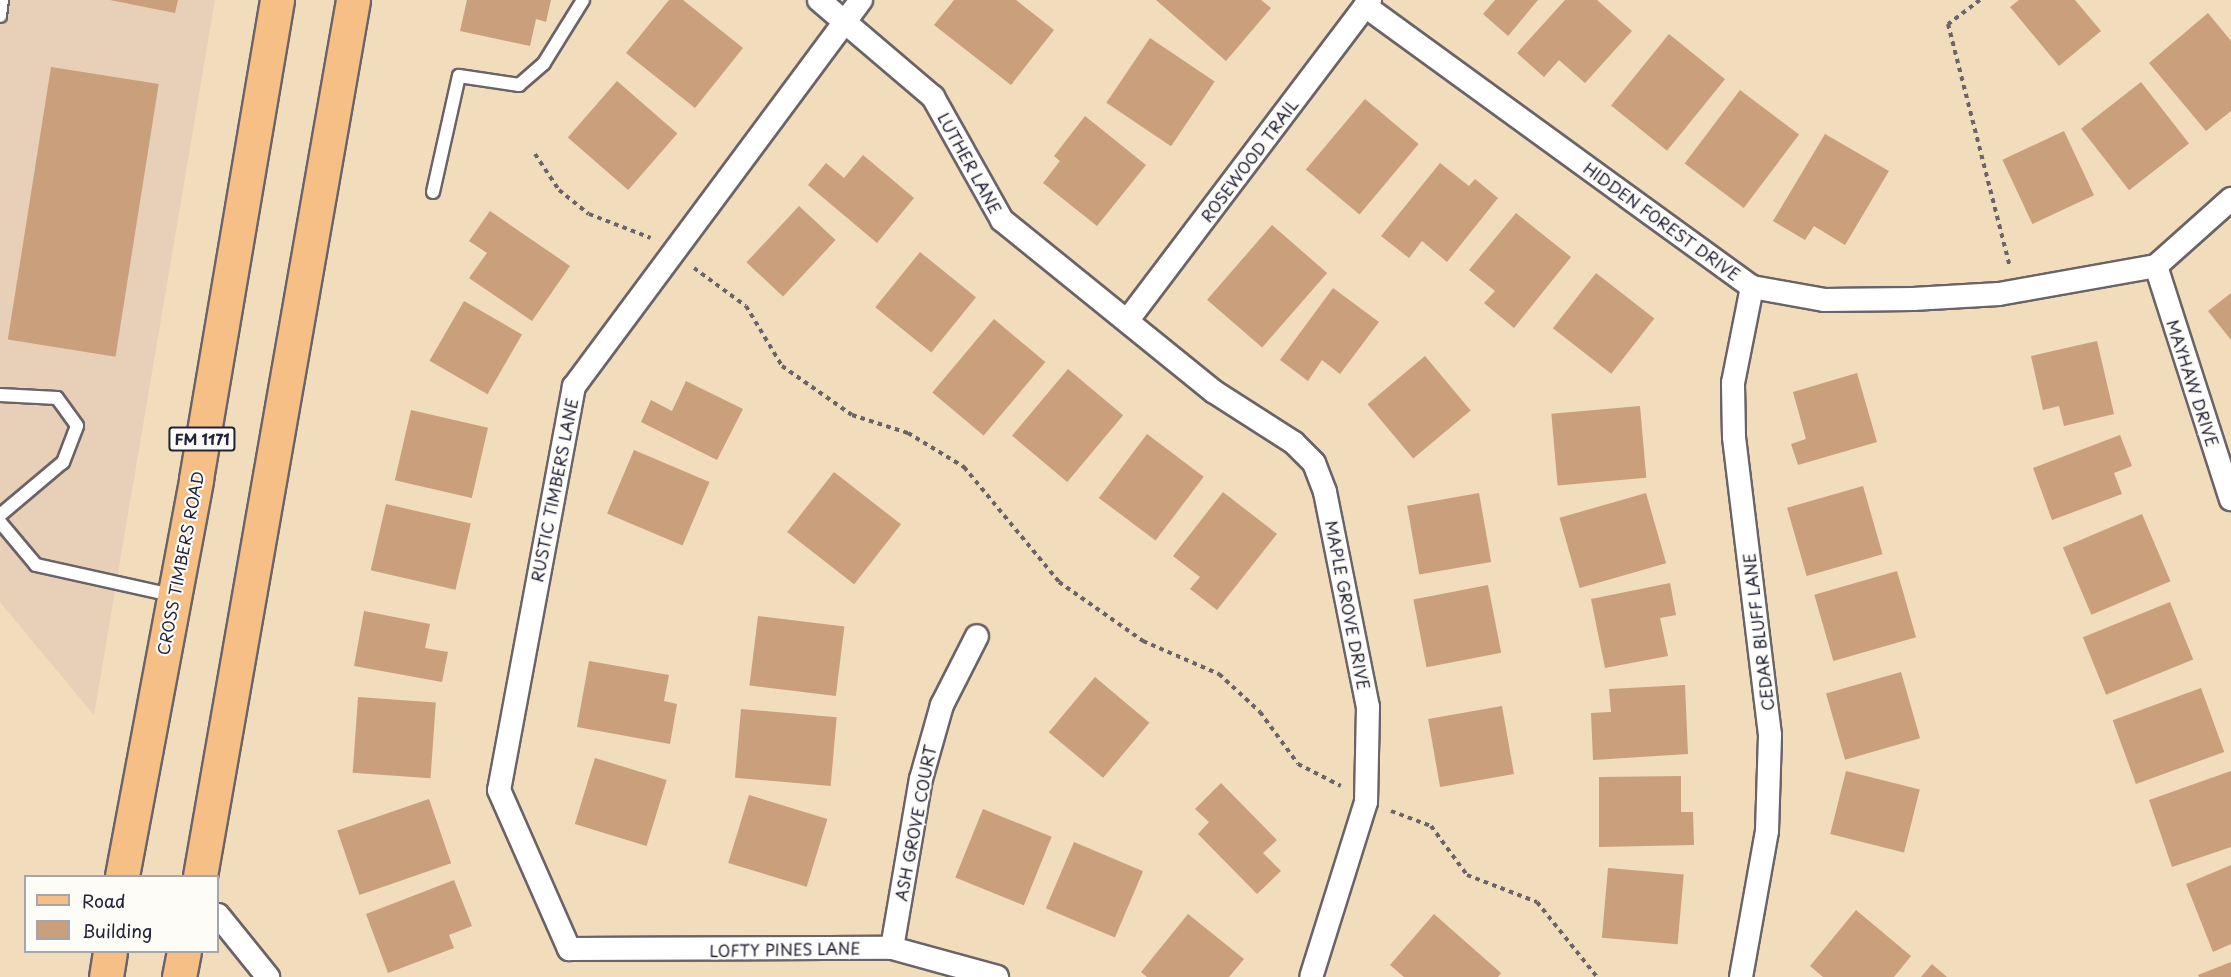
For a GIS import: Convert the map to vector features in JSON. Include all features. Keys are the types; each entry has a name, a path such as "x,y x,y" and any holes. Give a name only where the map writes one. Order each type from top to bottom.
{"main road":[{"name":"CROSS TIMBERS ROAD","path":"127,875 171,595 196,479 277,0"},
{"path":"200,875 353,0"},
{"path":"106,977 110,953"},
{"path":"179,977 184,953"}],"street":[{"name":"LUTHER LANE","path":"819,0 933,97 1002,220 1127,321"},
{"name":"RUSTIC TIMBERS LANE","path":"569,949 499,790 527,625 574,386 861,0"},
{"name":"HIDDEN FOREST DRIVE","path":"1368,3 1752,287 1824,300 1913,299 2013,291 2156,266"},
{"name":"ROSEWOOD TRAIL","path":"1127,321 1368,3"},
{"path":"2156,266 2231,199"},
{"name":"MAYHAW DRIVE","path":"2156,266 2231,500"},
{"name":"CEDAR BLUFF LANE","path":"1741,977 1767,831 1770,735 1734,437 1733,383 1752,287"},
{"name":"MAPLE GROVE DRIVE","path":"1127,321 1213,390 1294,443 1314,463 1325,492 1368,707 1366,802 1311,977"},
{"name":"ASH GROVE COURT","path":"892,948 921,779 942,705 977,636"},
{"path":"219,916 268,977"},
{"name":"LOFTY PINES LANE","path":"569,949 892,948 997,977"}],"lane":[{"path":"0,16 2,0"},
{"path":"433,192 459,76 519,85 544,63 583,0"},
{"path":"0,395 57,398 77,426 63,462 0,515"},
{"path":"0,522 36,566 171,595"}],"path":[{"path":"1980,0 1947,24 2012,276 2013,291"},
{"path":"535,154 559,190 589,214 643,232 746,306 782,366 852,415 908,433 964,467 1059,582 1143,641 1219,674 1260,712 1298,764 1366,802 1431,826 1467,875 1537,902 1597,977"}],"shaded area":[{"path":"0,0 215,0 94,715 0,602"}],"building":[{"path":"110,0 178,0 175,13"},
{"path":"467,0 551,0 546,22 536,19 530,46 460,31"},
{"path":"669,0 683,0 743,48 695,108 626,53"},
{"path":"954,0 1016,0 1054,30 1011,85 934,25"},
{"path":"1156,0 1261,0 1271,8 1226,61"},
{"path":"1495,0 1538,0 1508,36 1483,14"},
{"path":"1565,0 1597,0 1632,31 1585,83 1559,60 1544,77 1517,53"},
{"path":"2019,0 2075,0 2101,31 2059,66 2010,7"},
{"path":"2208,13 2231,41 2231,111 2206,131 2149,63"},
{"path":"1669,34 1725,79 1667,151 1611,105"},
{"path":"1150,38 1215,82 1171,146 1106,103"},
{"path":"51,67 159,84 115,357 8,340"},
{"path":"617,81 677,133 628,190 568,138"},
{"path":"2141,82 2189,143 2129,190 2081,129"},
{"path":"1740,90 1799,135 1744,208 1685,163"},
{"path":"1365,99 1419,144 1359,214 1306,169"},
{"path":"1085,116 1146,165 1097,226 1043,183 1060,161 1054,156"},
{"path":"2064,131 2094,195 2032,224 2002,160"},
{"path":"1825,134 1889,171 1845,245 1814,226 1805,240 1773,221"},
{"path":"863,155 914,198 877,243 808,185 826,163 844,178"},
{"path":"1440,163 1469,186 1475,179 1498,198 1447,262 1422,241 1409,258 1381,236"},
{"path":"799,206 836,240 783,296 746,262"},
{"path":"490,211 570,266 532,321 469,278 487,253 469,241"},
{"path":"1516,213 1571,257 1514,328 1484,303 1495,291 1469,270"},
{"path":"1272,225 1327,273 1262,348 1207,300"},
{"path":"920,252 976,297 931,352 875,307"},
{"path":"1596,273 1654,319 1611,374 1553,328"},
{"path":"1333,288 1379,322 1340,374 1322,360 1308,381 1280,360"},
{"path":"2231,293 2231,340 2208,311"},
{"path":"464,301 522,334 488,394 430,361"},
{"path":"994,319 1045,362 984,436 932,393"},
{"path":"2097,341 2114,414 2064,426 2059,406 2043,410 2031,356"},
{"path":"1425,356 1471,410 1413,459 1368,404"},
{"path":"1068,369 1123,415 1067,482 1012,436"},
{"path":"1857,373 1877,442 1798,465 1791,444 1806,439 1793,392"},
{"path":"686,381 743,409 717,460 641,422 651,400 672,411"},
{"path":"1640,406 1646,478 1558,485 1551,414"},
{"path":"411,410 488,428 472,498 395,480"},
{"path":"1147,434 1204,477 1156,541 1099,498"},
{"path":"2120,435 2132,466 2114,473 2122,494 2052,520 2033,468"},
{"path":"634,450 709,482 683,546 607,514"},
{"path":"834,472 901,524 854,584 787,532"},
{"path":"1863,486 1883,554 1807,576 1787,508"},
{"path":"1223,492 1277,534 1217,610 1190,589 1200,577 1173,556"},
{"path":"1479,493 1491,562 1419,575 1407,506"},
{"path":"1646,493 1666,563 1580,588 1559,518"},
{"path":"386,504 471,524 455,590 371,570"},
{"path":"2142,514 2171,581 2091,615 2063,548"},
{"path":"1897,571 1916,637 1833,661 1814,595"},
{"path":"1670,583 1676,615 1660,618 1668,656 1605,668 1591,599"},
{"path":"1488,585 1501,653 1427,667 1413,600"},
{"path":"2170,602 2193,659 2106,695 2083,637"},
{"path":"364,611 430,624 425,648 448,652 442,682 354,666"},
{"path":"758,616 844,627 836,696 749,685"},
{"path":"589,661 669,675 664,701 677,704 670,744 577,727"},
{"path":"1901,672 1920,738 1845,760 1826,693"},
{"path":"1095,677 1149,723 1103,778 1049,732"},
{"path":"1685,685 1688,754 1593,760 1591,713 1611,712 1609,689"},
{"path":"2201,688 2224,752 2136,784 2113,720"},
{"path":"358,697 436,702 431,778 353,773"},
{"path":"1502,706 1514,774 1440,787 1428,719"},
{"path":"741,709 837,717 831,786 735,778"},
{"path":"595,758 667,780 647,846 575,824"},
{"path":"1846,771 1920,789 1904,852 1830,834"},
{"path":"2231,771 2231,847 2172,867 2149,800"},
{"path":"1681,776 1681,812 1693,812 1694,845 1599,847 1599,777"},
{"path":"1221,783 1277,840 1263,853 1281,871 1257,894 1198,834 1209,822 1195,809"},
{"path":"749,795 827,819 807,887 728,863"},
{"path":"429,799 451,863 359,895 337,831"},
{"path":"983,809 1052,837 1024,905 955,878"},
{"path":"1074,842 1143,871 1115,938 1046,908"},
{"path":"2231,865 2231,944 2213,952 2186,884"},
{"path":"1608,868 1684,875 1678,944 1602,938"},
{"path":"454,880 472,926 449,935 454,948 388,973 366,914"},
{"path":"1856,910 1911,956 1894,977 1823,977 1810,966"},
{"path":"1188,914 1244,959 1229,977 1147,977 1141,972"},
{"path":"1434,914 1501,973 1498,977 1404,977 1390,965"},
{"path":"2231,962 2231,977 2199,977 2198,975"},
{"path":"1932,964 1947,977 1921,977"}]}
